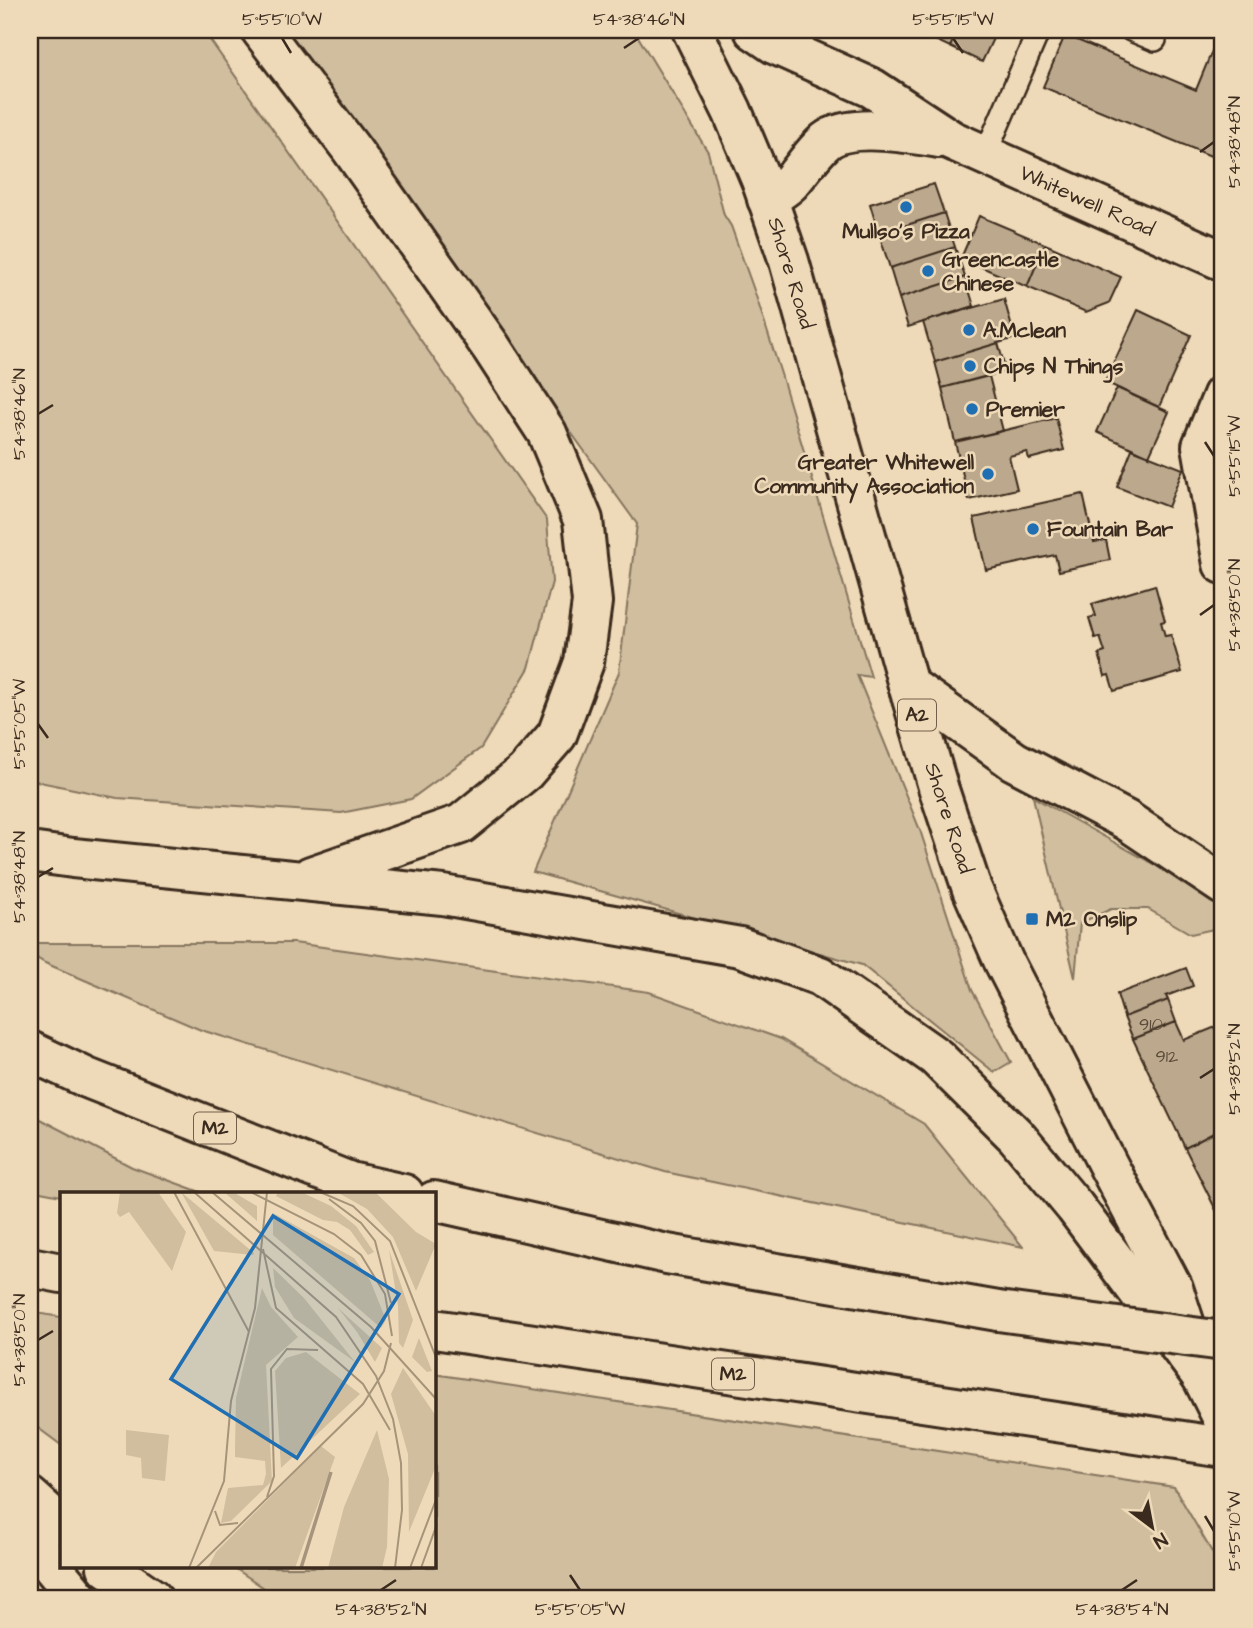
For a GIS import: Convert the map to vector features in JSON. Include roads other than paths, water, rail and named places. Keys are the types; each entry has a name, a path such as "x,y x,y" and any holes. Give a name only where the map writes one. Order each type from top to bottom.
{"main road":[{"path":"261,30 352,150 491,347 547,433 583,520 592,602 584,662 557,734 525,772 461,824 299,881"},
{"name":"Shore Road","path":"692,30 732,111 768,199 789,261 908,685 972,889 1004,962 1173,1288 1202,1377 1223,1419"},
{"name":"Whitewell Road","path":"754,30 776,45 872,88 968,148 1223,261"},
{"name":"Whitewell Road","path":"768,199 789,184 827,140 843,132 892,131 968,148"},
{"path":"1223,395 1202,446 1223,564"},
{"path":"908,685 1014,761 1126,820 1223,885"},
{"path":"30,852 443,894 740,947 820,976 936,1058 1016,1136 1075,1207 1202,1377"},
{"name":"M2","path":"30,1051 87,1078 350,1182 395,1192"},
{"path":"436,1201 667,1254 998,1311 1223,1341"},
{"name":"M2","path":"436,1329 1223,1447"},
{"path":"30,1497 60,1524"},
{"path":"30,1540 78,1598"},
{"path":"108,1568 152,1598"}],"lane":[{"path":"968,148 1039,30"},
{"path":"1131,30 1155,40"}],"place":[{"name":"Mullso's Pizza","path":"906,207"},
{"name":"Greencastle Chinese","path":"928,271"},
{"name":"A.Mclean","path":"969,330"},
{"name":"Chips N Things","path":"970,366"},
{"name":"Premier","path":"972,409"},
{"name":"Greater Whitewell Community Association","path":"988,474"},
{"name":"Fountain Bar","path":"1033,529"},
{"name":"M2 Onslip","path":"1032,919"}]}
